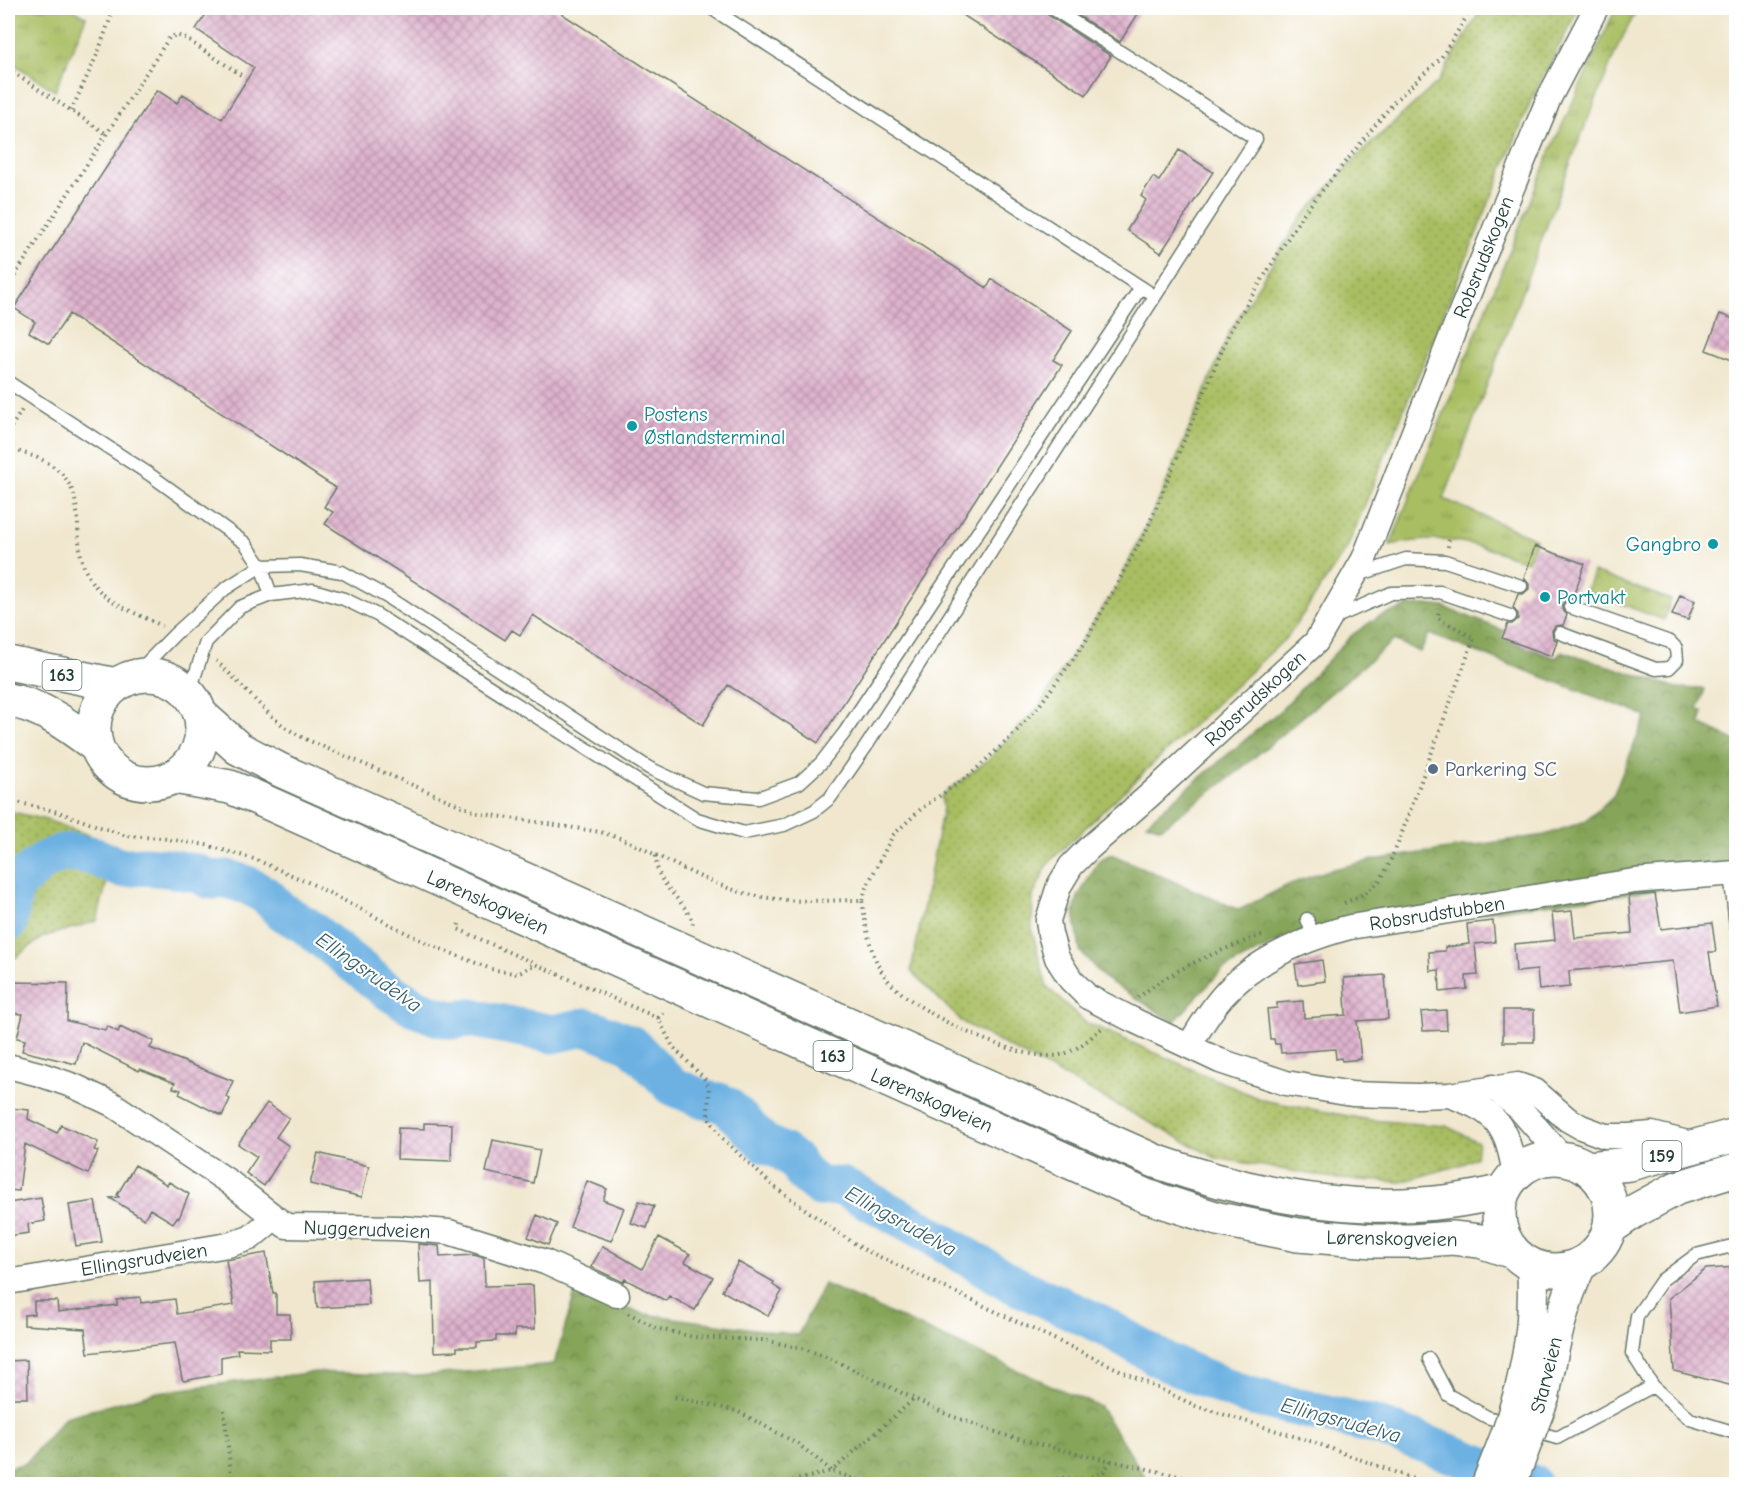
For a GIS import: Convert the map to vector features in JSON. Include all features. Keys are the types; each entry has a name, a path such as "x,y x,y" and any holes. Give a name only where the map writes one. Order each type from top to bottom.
{"highway":[{"name":"163","path":"8,663 125,681"},
{"name":"163","path":"174,777 162,782 135,782 112,769 103,759 97,747 94,733 95,719 106,694 125,681 148,675 163,677 177,683 194,704"},
{"name":"163","path":"8,700 47,712 97,747"},
{"path":"174,777 186,768 201,743 202,728 194,704"},
{"name":"Lørenskogveien","path":"194,704 238,748 280,770 1155,1161 1192,1174 1261,1192 1341,1203 1442,1204 1471,1200 1509,1183"},
{"name":"Lørenskogveien","path":"174,777 230,788 258,798 1146,1196 1218,1219 1298,1235 1374,1241 1452,1238 1480,1241 1522,1259"},
{"name":"159","path":"1509,1183 1525,1166 1537,1161 1630,1164 1737,1135"},
{"path":"1575,1163 1599,1179 1608,1194 1611,1211 1610,1228"},
{"name":"159","path":"1581,1265 1599,1250 1610,1228 1633,1212 1677,1188 1737,1170"},
{"path":"1509,1183 1499,1207 1499,1223 1504,1239 1522,1259 1544,1270 1557,1271 1581,1265"}],"street":[{"name":"Robsrudskogen","path":"1596,8 1549,98 1463,307 1364,559 1316,642 1071,866 1059,886 1048,920 1057,958 1071,980 1088,997 1135,1009 1189,1046 1255,1074 1324,1091 1352,1094 1449,1095 1518,1085 1535,1091 1567,1119 1605,1136 1652,1134 1695,1145"},
{"name":"Robsrudstubben","path":"1189,1046 1210,1011 1236,982 1272,958 1310,928 1350,927 1634,881 1733,873"},
{"name":"Nuggerudveien","path":"8,1066 74,1086 112,1104 229,1182 286,1226 398,1228 449,1232 545,1262 616,1295"},
{"path":"1493,1088 1520,1109 1575,1163"},
{"name":"Robsrudskogen","path":"1449,1095 1484,1109 1498,1123 1511,1154 1509,1183"},
{"name":"Ellingsrudveien","path":"8,1282 228,1245 250,1238 274,1218"},
{"name":"Starveien","path":"1487,1485 1508,1430 1532,1393 1528,1358 1534,1307 1522,1259"},
{"name":"Starveien","path":"1511,1485 1532,1393 1581,1265"}],"lane":[{"path":"711,8 1155,297"},
{"path":"194,704 206,642 240,607 270,595 313,590 344,599 377,615 697,819 744,833 784,825 814,811 830,798 867,745 1256,139 1052,8"},
{"path":"125,681 225,589 261,566 300,565 342,572 387,597 649,768 703,793 758,798 799,783 821,763 844,732 1141,287"},
{"path":"8,382 149,474 245,543 261,566 270,595"},
{"path":"1353,577 1406,559 1445,561 1521,586"},
{"path":"1328,621 1391,593 1440,592 1510,616"},
{"path":"1560,633 1656,669 1669,668 1677,660 1676,648 1671,642 1570,607"},
{"name":"Robsrudstubben","path":"1733,873 1737,926"},
{"path":"1737,1245 1696,1255 1662,1280 1637,1316 1632,1353 1653,1386 1690,1419 1737,1433"},
{"path":"1429,1359 1448,1395 1487,1417 1557,1438 1653,1386"}],"path":[{"path":"71,111 97,55 114,8"},
{"path":"1103,1027 1075,1049 1059,1055 1039,1056 998,1046 945,1020 914,1003 885,978 871,947 862,900 874,870 893,835 922,808 971,774 1014,734 1039,706 1084,644 1147,530 1230,331 1303,214 1395,101 1441,58 1472,8"},
{"path":"8,286 105,133 169,38 176,35 185,38 244,77"},
{"path":"8,69 105,133"},
{"path":"8,432 30,397"},
{"path":"8,448 49,463 70,482 76,506 80,555 93,584 105,597 119,606 163,626"},
{"path":"1445,561 1449,539"},
{"path":"1343,904 1377,885 1397,846 1474,638 1438,618 1440,592"},
{"path":"214,660 286,727 310,741 374,772 478,813 600,832 623,839 729,888 769,898 862,900"},
{"path":"8,800 58,812 126,836 160,838 206,845 254,859 310,884 428,944 491,969 518,974 536,964"},
{"path":"657,855 658,873 690,916 693,925 692,934"},
{"path":"459,924 458,929 658,1018 673,1047 704,1078 710,1095 708,1117 722,1138 760,1175 834,1230 863,1248 1196,1406 1313,1442 1427,1485"},
{"path":"1135,1009 1152,985 1173,973 1265,934"},
{"path":"658,1018 663,1013"},
{"path":"616,1295 625,1311 656,1328 693,1337 763,1340 802,1348 831,1359 946,1414 1004,1435 1041,1446 1214,1485"},
{"path":"675,1397 737,1411 798,1444 832,1471 867,1485"},
{"path":"782,1485 832,1471 914,1399"},
{"path":"224,1410 232,1485"},
{"path":"937,1485 946,1482 1020,1483 1062,1478 1087,1479 1104,1471 1111,1461"}],"green space":[{"path":"8,8 71,8 86,17 55,91 8,60"},
{"path":"1482,8 1579,8 1533,96 1347,548 1289,635 1049,862 1033,896 1032,931 1047,987 1085,1022 1262,1100 1370,1120 1446,1126 1478,1142 1476,1157 1463,1164 1401,1182 1338,1179 1216,1158 962,1022 911,971 943,808 941,796 988,760 1039,706 1117,586 1163,491 1230,331 1297,223 1354,159 1438,82"},
{"path":"1616,8 1638,8 1618,46 1576,148 1444,499 1536,539 1527,562 1476,545 1445,540 1390,545 1550,152"},
{"path":"1593,572 1671,600 1664,620 1586,591"},
{"path":"1409,606 1444,607 1510,633 1507,640 1556,658 1562,651 1677,688 1705,689 1698,709 1703,712 1700,724 1736,741 1736,880 1289,936 1222,970 1174,1022 1104,978 1080,951 1074,911 1078,897 1099,860 1111,854 1239,910 1288,885 1329,870 1373,860 1545,835 1586,821 1613,796 1646,716 1429,634 1420,652 1394,640 1231,777 1161,828 1146,823 1282,709 1352,635 1378,617"},
{"path":"8,811 46,820 116,845 97,921 43,937 8,963"},
{"path":"824,1284 1100,1407 1150,1484 8,1484 8,1468 26,1463 65,1417 158,1392 315,1372 419,1376 554,1364 575,1293 645,1314 798,1335"}],"building":[{"name":"Postens Østlandsterminal","path":"210,8 553,8 987,288 992,279 1072,331 1053,360 1062,365 818,743 728,685 703,725 533,615 520,635 512,630 505,640 325,524 333,512 324,507 336,488 69,314 49,344 29,332 35,322 14,308 157,90 177,103 183,94 222,119 254,68 196,29"},
{"path":"952,8 1044,8 1048,15 1111,56 1086,95"},
{"path":"1066,8 1127,8 1138,14 1120,42"},
{"path":"1179,150 1213,172 1161,253 1127,230 1146,200 1141,196 1153,177 1159,181"},
{"path":"1720,314 1737,320 1737,362 1706,350"},
{"name":"Portvakt","path":"1535,546 1585,564 1572,599 1562,604 1562,609 1567,615 1563,625 1555,626 1552,631 1553,638 1557,641 1552,656 1502,638 1508,624 1518,619 1518,614 1513,608 1518,594 1523,594 1529,589 1529,584 1524,578"},
{"path":"1680,595 1695,601 1688,620 1672,615"},
{"path":"1655,894 1661,929 1712,923 1716,952 1709,952 1717,1006 1680,1012 1673,961 1569,971 1570,987 1539,990 1537,970 1516,972 1514,944 1555,940 1552,913 1572,911 1575,938 1632,933 1629,896"},
{"path":"1493,921 1495,942 1475,944 1478,975 1466,976 1467,989 1440,992 1439,970 1430,971 1429,952 1445,951 1445,947 1469,944 1467,924"},
{"path":"1322,960 1325,981 1298,985 1295,964"},
{"path":"1385,975 1388,1019 1357,1021 1361,1059 1342,1061 1341,1058 1336,1059 1335,1049 1281,1053 1280,1044 1275,1044 1274,1039 1270,1039 1267,1009 1277,1008 1277,1003 1303,1001 1304,1018 1346,1015 1344,978"},
{"path":"11,982 68,983 67,1021 105,1030 107,1026 118,1032 120,1027 134,1034 135,1032 154,1041 150,1048 233,1081 226,1097 230,1099 222,1116 179,1094 181,1090 173,1088 175,1083 140,1069 139,1071 82,1042 76,1064 22,1051 25,1040 17,1038 23,1014 8,1013 8,987 11,987"},
{"path":"1446,1010 1447,1030 1423,1031 1421,1012"},
{"path":"1503,1010 1534,1010 1534,1042 1503,1042"},
{"path":"267,1103 289,1118 276,1137 289,1146 264,1186 246,1173 257,1157 238,1144"},
{"path":"8,1108 29,1110 28,1119 57,1133 61,1125 98,1142 94,1150 98,1151 88,1174 25,1144 19,1191 8,1190"},
{"path":"424,1123 452,1124 451,1161 397,1159 398,1128 424,1129"},
{"path":"493,1140 540,1150 533,1183 486,1172"},
{"path":"318,1153 369,1166 362,1197 310,1184"},
{"path":"135,1165 167,1185 169,1182 189,1194 179,1218 177,1217 173,1223 150,1209 144,1219 110,1198 119,1197 117,1195"},
{"path":"587,1181 607,1189 603,1200 624,1208 611,1241 570,1227"},
{"path":"41,1198 45,1221 28,1224 29,1233 8,1236 8,1203"},
{"path":"95,1201 102,1242 76,1246 69,1205"},
{"path":"639,1201 654,1206 647,1228 631,1223"},
{"path":"537,1215 557,1224 548,1245 528,1237"},
{"path":"659,1237 690,1254 685,1262 713,1277 695,1310 669,1296 666,1301 625,1279 623,1282 591,1267 603,1246 642,1269"},
{"path":"418,1244 439,1246 440,1257 474,1255 484,1258 485,1286 533,1285 535,1329 515,1329 515,1336 496,1336 496,1341 477,1342 477,1347 457,1347 457,1351 434,1352 433,1282 420,1283"},
{"path":"266,1253 273,1293 276,1293 276,1314 290,1314 291,1339 270,1339 270,1350 237,1349 238,1354 221,1357 221,1374 184,1381 175,1343 88,1353 85,1329 24,1325 24,1315 34,1314 34,1301 57,1301 58,1312 117,1305 117,1300 140,1297 141,1303 175,1299 177,1314 234,1305 226,1260"},
{"path":"738,1262 774,1282 773,1285 782,1291 768,1316 722,1291"},
{"path":"1737,1267 1737,1387 1674,1371 1669,1298 1706,1269"},
{"path":"367,1278 369,1305 317,1308 315,1281"},
{"path":"27,1360 28,1398 8,1398 8,1361"}],"waterway":[{"name":"Ellingsrudelva","path":"8,923 17,883 45,860 62,853 94,856 120,868 144,866 166,868 196,873 211,880 227,879 247,885 267,896 281,911 305,925 385,989 416,1008 454,1020 471,1018 553,1034 585,1027 632,1045 672,1086 705,1100 727,1106 764,1143 795,1161 804,1174 820,1187 841,1186 914,1225 1013,1284 1101,1324 1166,1362 1245,1395 1378,1426 1532,1484"}],"place":[{"name":"Postens Østlandsterminal","path":"632,426"},
{"name":"Gangbro","path":"1713,544"},
{"name":"Portvakt","path":"1545,597"},
{"name":"Parkering SC","path":"1433,769"}]}
